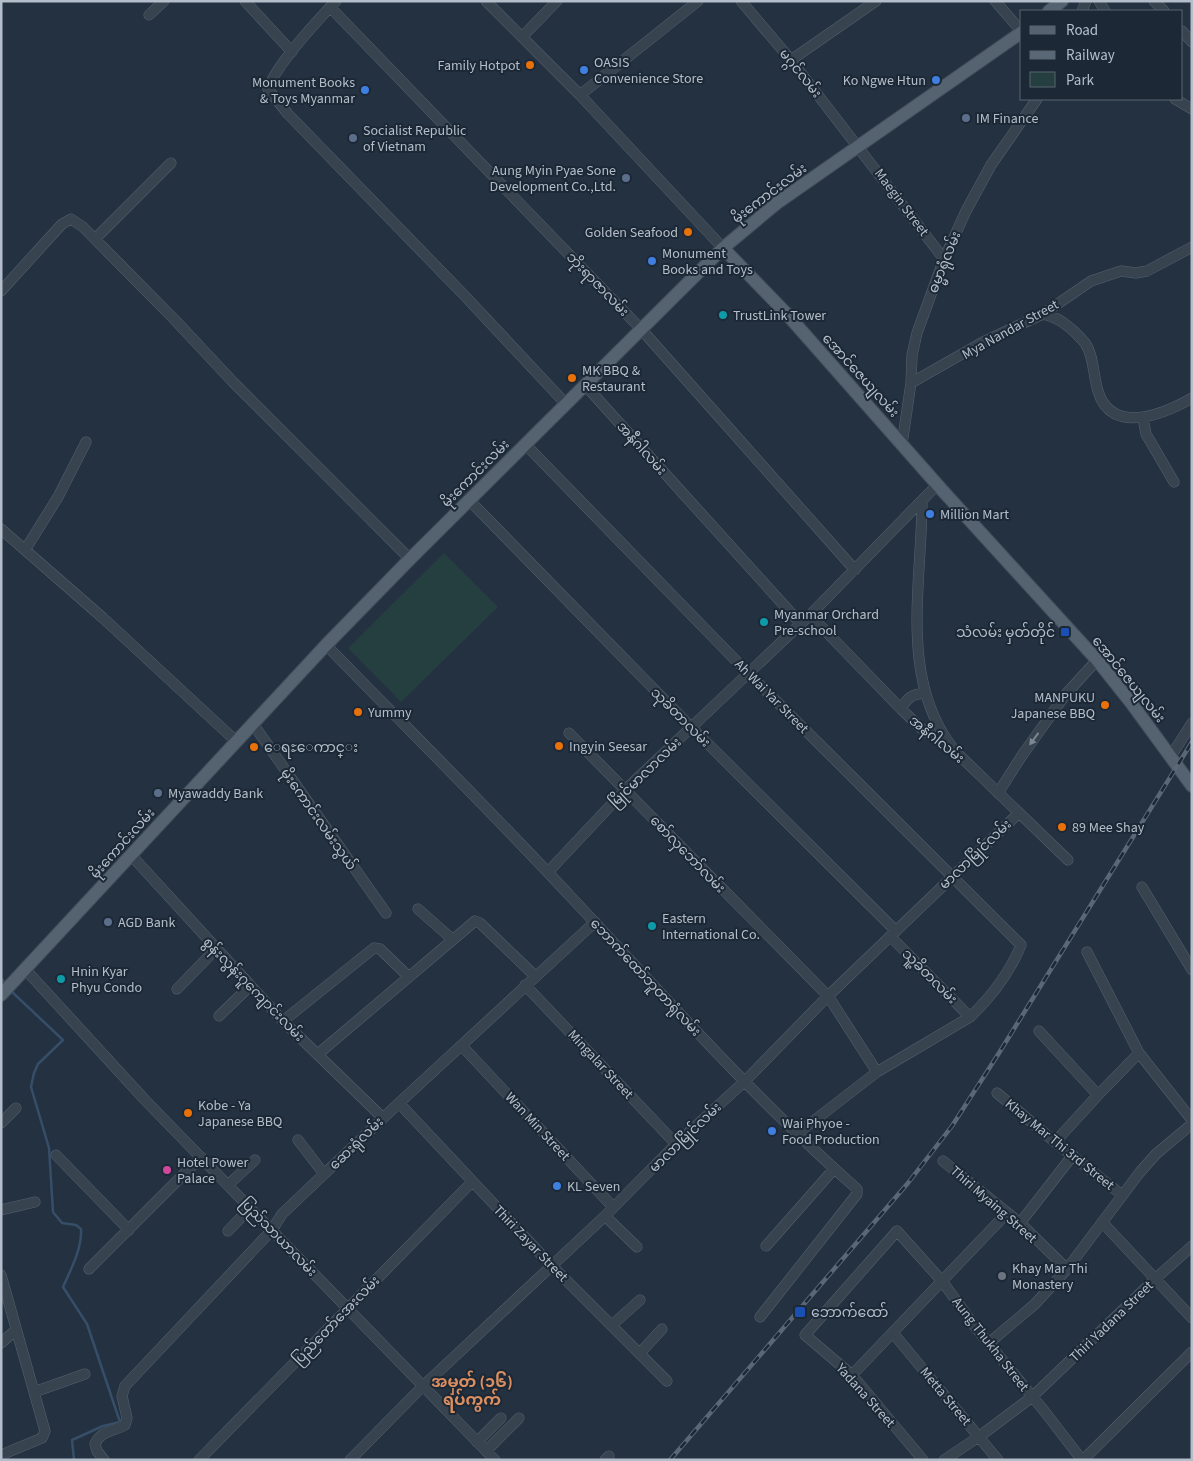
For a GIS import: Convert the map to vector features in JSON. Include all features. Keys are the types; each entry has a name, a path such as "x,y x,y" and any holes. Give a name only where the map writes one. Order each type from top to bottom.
{"main road":[{"path":"1050,10 1062,1"},
{"name":"မိုးကောင်းလမ်း","path":"1,995 326,645 723,248 777,203 1020,33"},
{"name":"အောင်ဇေယျလမ်း","path":"723,248 785,312 937,485 1097,660 1192,786"}],"street":[{"path":"149,15 164,1"},
{"path":"244,1 292,52"},
{"name":"အောင်ဇေယျလမ်း","path":"486,1 580,95 723,248"},
{"path":"522,37 557,1"},
{"path":"580,95 698,1"},
{"name":"မဂ္ဂင်လမ်း","path":"741,1 791,60 859,146"},
{"path":"791,60 876,1"},
{"path":"995,1 1020,30"},
{"path":"1154,1 1163,10"},
{"path":"333,4 292,52 271,80 268,90 288,114 566,404"},
{"name":"ဘိုးရာဇာလမ်း","path":"333,4 641,328 855,570"},
{"path":"1183,32 1192,42"},
{"name":"ဓမ္မာရုံလမ်း","path":"902,444 911,383 912,356 917,333 944,259 966,211 991,165 1036,100"},
{"path":"1177,100 1192,108"},
{"name":"Maegin Street","path":"859,146 944,259"},
{"path":"95,239 171,163"},
{"path":"1,291 62,224 71,219 83,227 95,239 233,382 410,559"},
{"name":"Mya Nandar Street","path":"911,383 983,342 1042,314 1091,281 1121,271 1142,272 1192,247"},
{"path":"1042,314 1050,315 1064,324 1080,337 1088,347 1098,392 1107,409 1113,414 1143,418 1166,411 1192,398"},
{"name":"အနီဂါလမ်း","path":"585,385 800,623"},
{"path":"1143,418 1146,434 1174,482"},
{"path":"25,550 58,497 86,442"},
{"name":"Ah Wai Yar Street","path":"525,444 748,673 1021,945 997,987 982,1006 970,1016"},
{"name":"မြိုင်မာလာလမ်း","path":"548,872 626,789 810,615 937,485"},
{"name":"သုခိတာလမ်း","path":"469,500 893,934"},
{"path":"922,501 917,613 918,650 925,693 930,710 940,730 958,754"},
{"path":"1,528 103,618 237,742"},
{"name":"အနီဂါလမ်း","path":"810,615 922,729 958,754 1068,860"},
{"name":"ဘောက်ထော်ဘူတာရုံလမ်း","path":"326,645 548,872 745,1081 834,1169 857,1189 857,1194 760,1317"},
{"path":"998,793 1066,694 1097,660"},
{"path":"901,709 914,694 925,693"},
{"path":"1171,756 1192,723"},
{"name":"မိုးကောင်းလမ်းသွယ်","path":"253,724 386,913"},
{"name":"စော်လှဘော်လမ်း","path":"569,733 828,996 878,1072"},
{"name":"မာလာမြိုင်လမ်း","path":"350,1460 422,1387 605,1216 676,1144 745,1081 828,996 1019,813"},
{"name":"စွန်းလွန်းဂူကျောင်းလမ်း","path":"131,855 283,1021 382,1118"},
{"path":"1142,887 1192,970"},
{"path":"418,909 452,939"},
{"path":"318,1054 475,921 480,923 535,976"},
{"name":"ဆေးရုံလမ်း","path":"104,1460 97,1451 95,1444 99,1437 106,1432 125,1425 127,1418 122,1396 132,1378 272,1230 282,1214 398,1103 595,922"},
{"name":"သူ့ခိတလမ်း","path":"893,934 970,1016"},
{"path":"283,1021 374,948 378,947 408,976"},
{"path":"176,989 216,949"},
{"path":"1087,952 1139,1053 1192,1120"},
{"name":"ပြည်သာယာလမ်း","path":"25,969 145,1100 495,1460"},
{"name":"Mingalar Street","path":"526,985 676,1144"},
{"path":"219,1016 250,986"},
{"path":"798,1133 878,1072 970,1016"},
{"path":"1039,1031 1098,1095"},
{"name":"Wan Min Street","path":"462,1046 613,1206"},
{"path":"1055,1142 1139,1053"},
{"name":"Khay Mar Thi 3rd Street","path":"997,1093 1122,1196"},
{"name":"Thiri Zayar Street","path":"398,1103 552,1266 667,1381"},
{"path":"1,1123 16,1108"},
{"path":"989,1343 1035,1304 1067,1268 1156,1154 1192,1124"},
{"path":"298,1140 324,1174"},
{"path":"56,1155 128,1230"},
{"path":"1020,1224 1073,1155"},
{"path":"89,1269 201,1157"},
{"path":"228,1185 255,1160"},
{"name":"Thiri Myaing Street","path":"944,1161 1020,1224 1067,1268"},
{"path":"766,1246 834,1169"},
{"name":"ပြည်တော်အေးလမ်း","path":"199,1460 472,1182"},
{"path":"1,1210 35,1202"},
{"path":"228,1231 250,1208"},
{"path":"852,1375 1007,1213"},
{"path":"605,1216 637,1246"},
{"path":"1102,1222 1192,1318"},
{"name":"Aung Thukha Street","path":"805,1335 897,1231 942,1282 1082,1460"},
{"name":"Thiri Yadana Street","path":"944,1460 1032,1397 1192,1246"},
{"path":"1,1275 46,1431 42,1438 3,1456"},
{"path":"612,1325 640,1300"},
{"path":"640,1353 662,1329"},
{"path":"1,1343 16,1330"},
{"name":"Metta Street","path":"893,1333 998,1460"},
{"name":"Yadana Street","path":"805,1335 852,1375 923,1460"},
{"path":"1082,1460 1192,1352"},
{"path":"34,1392 85,1374"},
{"path":"477,1442 501,1418"},
{"path":"486,1451 519,1418"}],"green space":[{"path":"444,553 498,607 401,702 348,648"}],"waterway":[{"path":"1,978 6,985"},
{"path":"11,991 63,1040 38,1064 31,1087 49,1148 53,1212 62,1223 76,1225 81,1229 78,1251 63,1287 87,1324 120,1422 103,1426 72,1440 74,1460"}],"railway":[{"path":"670,1460 908,1183 952,1126 1192,742"}],"place":[{"name":"Family Hotpot","path":"530,65"},
{"name":"OASIS Convenience Store","path":"584,70"},
{"name":"Ko Ngwe Htun","path":"936,80"},
{"name":"Monument Books & Toys Myanmar","path":"365,90"},
{"name":"IM Finance","path":"966,118"},
{"name":"Socialist Republic of Vietnam","path":"353,138"},
{"name":"Aung Myin Pyae Sone Development Co.,Ltd.","path":"626,178"},
{"name":"Golden Seafood","path":"688,232"},
{"name":"Monument Books and Toys","path":"652,261"},
{"name":"TrustLink Tower","path":"723,315"},
{"name":"MK BBQ & Restaurant","path":"572,378"},
{"name":"Million Mart","path":"930,514"},
{"name":"Myanmar Orchard Pre-school","path":"764,622"},
{"name":"သံလမ်း မှတ်တိုင်","path":"1065,632"},
{"name":"MANPUKU Japanese BBQ","path":"1105,705"},
{"name":"Yummy","path":"358,712"},
{"name":"Ingyin Seesar","path":"559,746"},
{"name":"ေရႊေကာင္း","path":"254,747"},
{"name":"Myawaddy Bank","path":"158,793"},
{"name":"89 Mee Shay","path":"1062,827"},
{"name":"AGD Bank","path":"108,922"},
{"name":"Eastern International Co.","path":"652,926"},
{"name":"Hnin Kyar Phyu Condo","path":"61,979"},
{"name":"Kobe - Ya Japanese BBQ","path":"188,1113"},
{"name":"Wai Phyoe - Food Production","path":"772,1131"},
{"name":"Hotel Power Palace","path":"167,1170"},
{"name":"KL Seven","path":"557,1186"},
{"name":"Khay Mar Thi Monastery","path":"1002,1276"},
{"name":"ဘောက်ထော်","path":"800,1312"}],"district":[{"name":"အမှတ် (၁၆) ရပ်ကွက်","path":"472,1390"}]}
